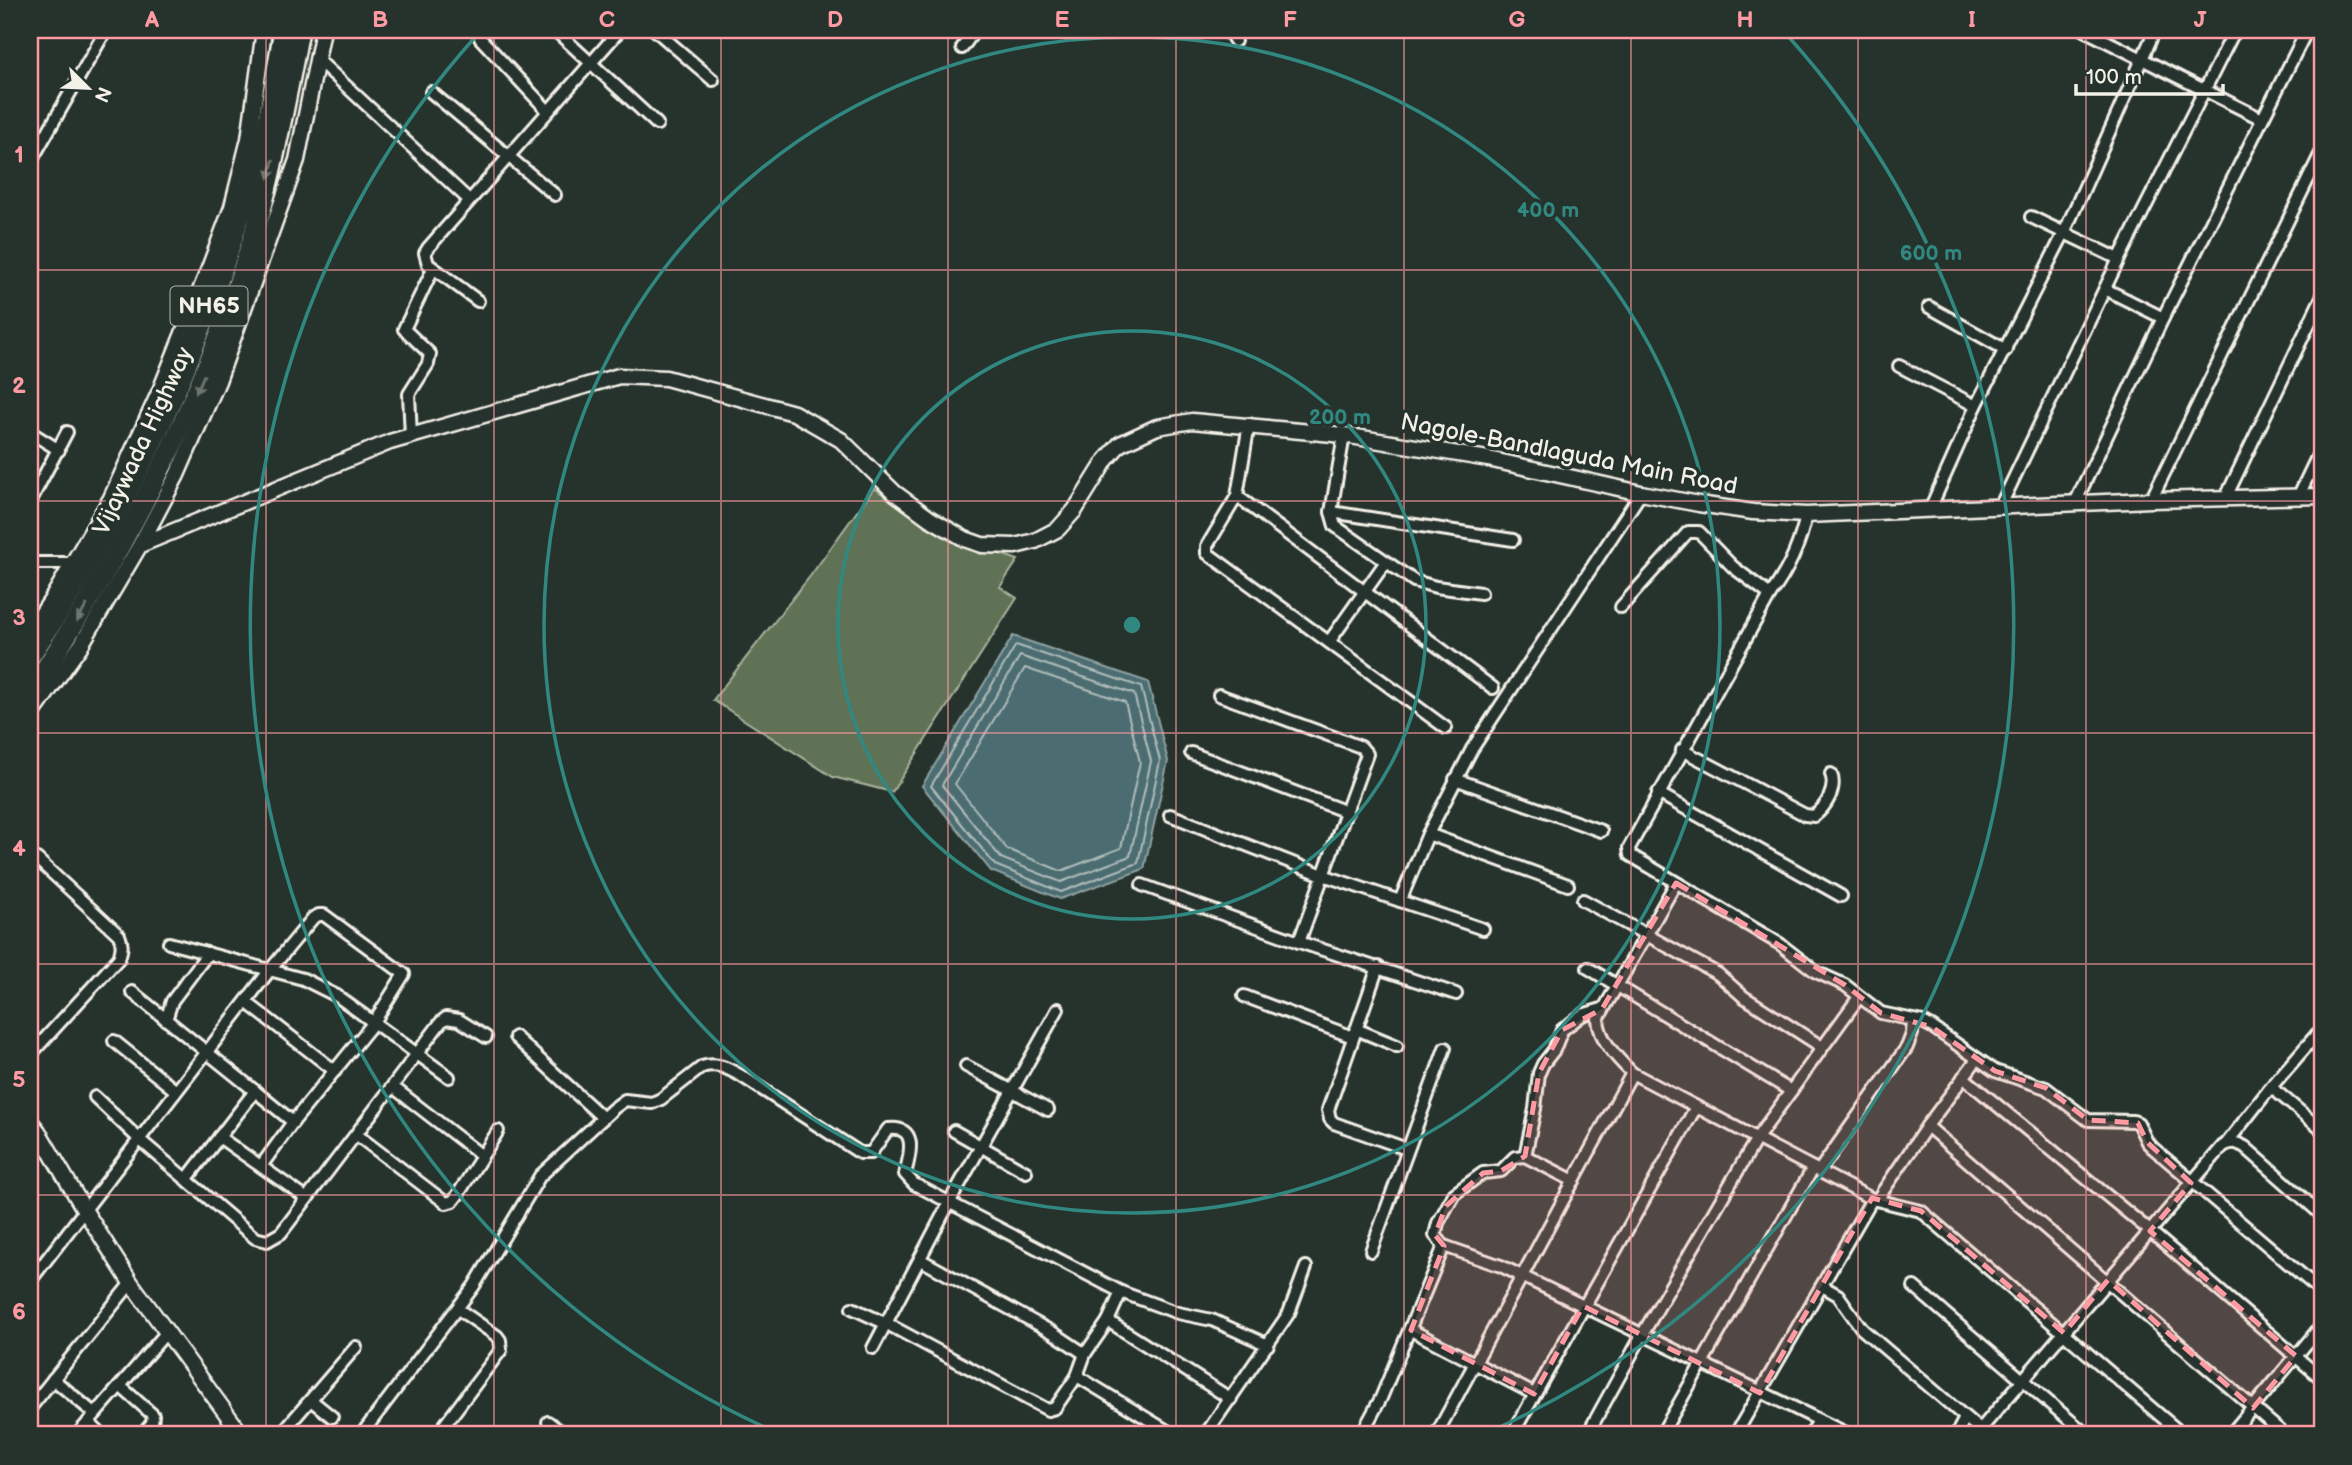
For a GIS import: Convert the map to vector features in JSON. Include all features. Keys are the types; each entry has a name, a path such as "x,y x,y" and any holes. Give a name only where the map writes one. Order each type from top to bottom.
{"highway":[{"name":"Vijaywada Highway","path":"30,656 132,485 177,388 229,251 266,132 284,30"},
{"name":"Vijaywada Highway","path":"30,692 117,554 165,462 204,374 237,287 261,208 280,135 299,30"}],"street":[{"path":"30,163 106,30"},
{"path":"30,631 111,498 159,393 232,207 249,139 264,30"},
{"path":"30,717 81,645 140,545 177,475 218,381 298,160 323,30"},
{"path":"555,30 657,124"},
{"path":"478,301 433,269 426,260 425,253 620,30"},
{"path":"655,30 713,80"},
{"path":"962,48 975,30"},
{"path":"1228,30 1234,41"},
{"path":"2084,30 2262,119"},
{"path":"1930,509 1976,407 2064,233 2155,30"},
{"path":"2001,505 2119,259 2235,30"},
{"path":"2075,503 2163,318 2307,30"},
{"path":"480,38 548,111"},
{"path":"318,60 469,200"},
{"path":"431,92 555,195"},
{"path":"2151,500 2322,151"},
{"path":"2031,217 2119,259"},
{"path":"411,436 409,394 428,365 430,354 404,329 433,269"},
{"path":"2105,289 2163,318"},
{"path":"2225,499 2322,297"},
{"path":"1929,307 2006,350"},
{"path":"1899,366 1976,407"},
{"name":"Nagole-Bandlaguda Main Road","path":"140,545 390,442 619,376 666,378 794,413 841,440 895,493 929,518 965,539 999,547 1035,541 1058,529 1087,493 1106,460 1120,444 1157,427 1192,421 1249,424 1344,435 1488,459 1641,494 1753,512 1806,515 2001,505 2322,496"},
{"path":"1249,424 1237,496 1207,546 1207,553 1446,728"},
{"path":"30,432 59,450"},
{"path":"30,502 67,432"},
{"path":"1344,435 1331,512 1332,522 1341,533 1422,584 1481,593"},
{"path":"2298,496 2322,447"},
{"path":"1401,901 1428,834 1472,749 1641,494"},
{"path":"1237,496 1493,688"},
{"path":"1331,512 1513,540"},
{"path":"1806,515 1802,537 1788,569 1770,595 1658,793 1629,848 1630,855 1780,944 1816,972 1845,985 1881,1013 1932,1027 1995,1071 2046,1088 2088,1121 2138,1123 2147,1142 2191,1183 2322,1292"},
{"path":"1621,607 1688,532 1699,532 1733,567 1770,595"},
{"path":"30,563 73,563"},
{"path":"1329,642 1385,563"},
{"path":"1219,695 1365,750 1367,754 1298,942"},
{"path":"1682,750 1805,815 1814,816 1821,811 1833,788 1831,774"},
{"path":"1191,753 1347,812"},
{"path":"1455,779 1601,831"},
{"path":"1658,793 1840,897"},
{"path":"1170,815 1323,875 1483,929"},
{"path":"1428,834 1568,885"},
{"path":"30,1055 118,958 122,942 119,935 37,859"},
{"path":"1675,883 1598,1019 1599,1031 1619,1060 1632,1073 1874,1199 1921,1211 2183,1435"},
{"path":"1142,885 1298,942 1457,993"},
{"path":"1583,900 1718,974 1744,997 1822,1046"},
{"path":"30,1281 176,1091 208,1054 270,970 313,918 324,915 404,974 374,1022 261,1166"},
{"path":"169,943 303,979 337,996 449,1077"},
{"path":"166,1020 172,1001 208,953"},
{"path":"1378,967 1328,1110 1330,1119 1407,1149"},
{"path":"1588,968 1791,1091"},
{"path":"132,992 293,1122"},
{"path":"1244,996 1397,1046"},
{"path":"1587,1435 1757,1138 1859,997"},
{"path":"246,1002 335,1071"},
{"path":"873,1348 949,1203 1058,1009"},
{"path":"1525,1156 1535,1110 1539,1073 1543,1064 1554,1051 1562,1030 1582,1015 1602,1009"},
{"path":"95,1097 140,1140 255,1238 267,1241 281,1233 446,1018 459,1020 486,1037"},
{"path":"1661,1435 1816,1169 1907,1047 1913,1020"},
{"path":"1822,1286 1838,1295 1862,1329 1983,1433 2023,1380 2226,1144 2271,1087 2321,1034"},
{"path":"515,1037 603,1118"},
{"path":"114,1041 176,1091"},
{"path":"1371,1251 1445,1048"},
{"path":"1735,1435 1874,1199 1978,1059"},
{"path":"361,1435 474,1286 540,1176 625,1100 652,1103 702,1067 718,1065 743,1077 860,1153 871,1153 888,1129 902,1131 912,1147 905,1174 907,1179 1121,1292 1178,1313 1212,1320 1268,1345"},
{"path":"966,1066 1048,1110"},
{"path":"1436,1435 1632,1073"},
{"path":"1963,1077 2150,1231 2322,1379"},
{"path":"393,1087 482,1156"},
{"path":"2271,1087 2322,1130"},
{"path":"186,1180 255,1091"},
{"path":"1512,1435 1696,1107"},
{"path":"1927,1126 2285,1435"},
{"path":"357,1135 446,1203 457,1196 498,1131"},
{"path":"954,1131 1026,1172"},
{"path":"33,1132 131,1283 242,1435"},
{"path":"219,1137 306,1198"},
{"path":"2226,1144 2237,1143 2245,1147 2322,1215"},
{"path":"1574,1181 1525,1156 1515,1157 1501,1171 1483,1173 1454,1194 1438,1223 1435,1236 1444,1246 1501,1266 1850,1435"},
{"path":"1360,1435 1381,1398 1444,1246"},
{"path":"920,1260 1052,1332 1085,1354"},
{"path":"1205,1435 1289,1313 1306,1267"},
{"path":"30,1408 131,1283"},
{"path":"1914,1287 2087,1435"},
{"path":"852,1308 1048,1410 1055,1408 1077,1376 1085,1354 1108,1321 1121,1292"},
{"path":"437,1435 501,1350 497,1336 458,1309"},
{"path":"1108,1321 1230,1399"},
{"path":"2230,1435 2322,1325"},
{"path":"1411,1330 1534,1394"},
{"path":"77,1435 166,1333"},
{"path":"279,1435 356,1347"},
{"path":"1077,1376 1174,1435"},
{"path":"53,1378 92,1418 102,1435"},
{"path":"120,1386 153,1415 152,1423 142,1435"},
{"path":"311,1399 332,1417"},
{"path":"1956,1435 1965,1418"},
{"path":"1810,1435 1819,1421"},
{"path":"548,1422 565,1435"}],"highlighted area":[{"path":"1676,883 1845,985 1881,1013 1932,1027 1995,1071 2046,1088 2088,1120 2138,1123 2147,1142 2191,1183 2150,1231 2296,1356 2253,1408 2108,1280 2064,1333 1921,1211 1872,1198 1760,1393 1583,1306 1534,1394 1411,1330 1444,1246 1435,1235 1446,1206 1483,1173 1501,1171 1525,1156 1539,1073 1562,1030 1602,1009"}],"green space":[{"path":"874,488 934,530 1018,560 1000,587 1017,598 892,792 833,777 713,700 811,575"}],"water":[{"path":"1013,636 1148,682 1168,761 1144,869 1060,899 991,871 922,786"}]}
